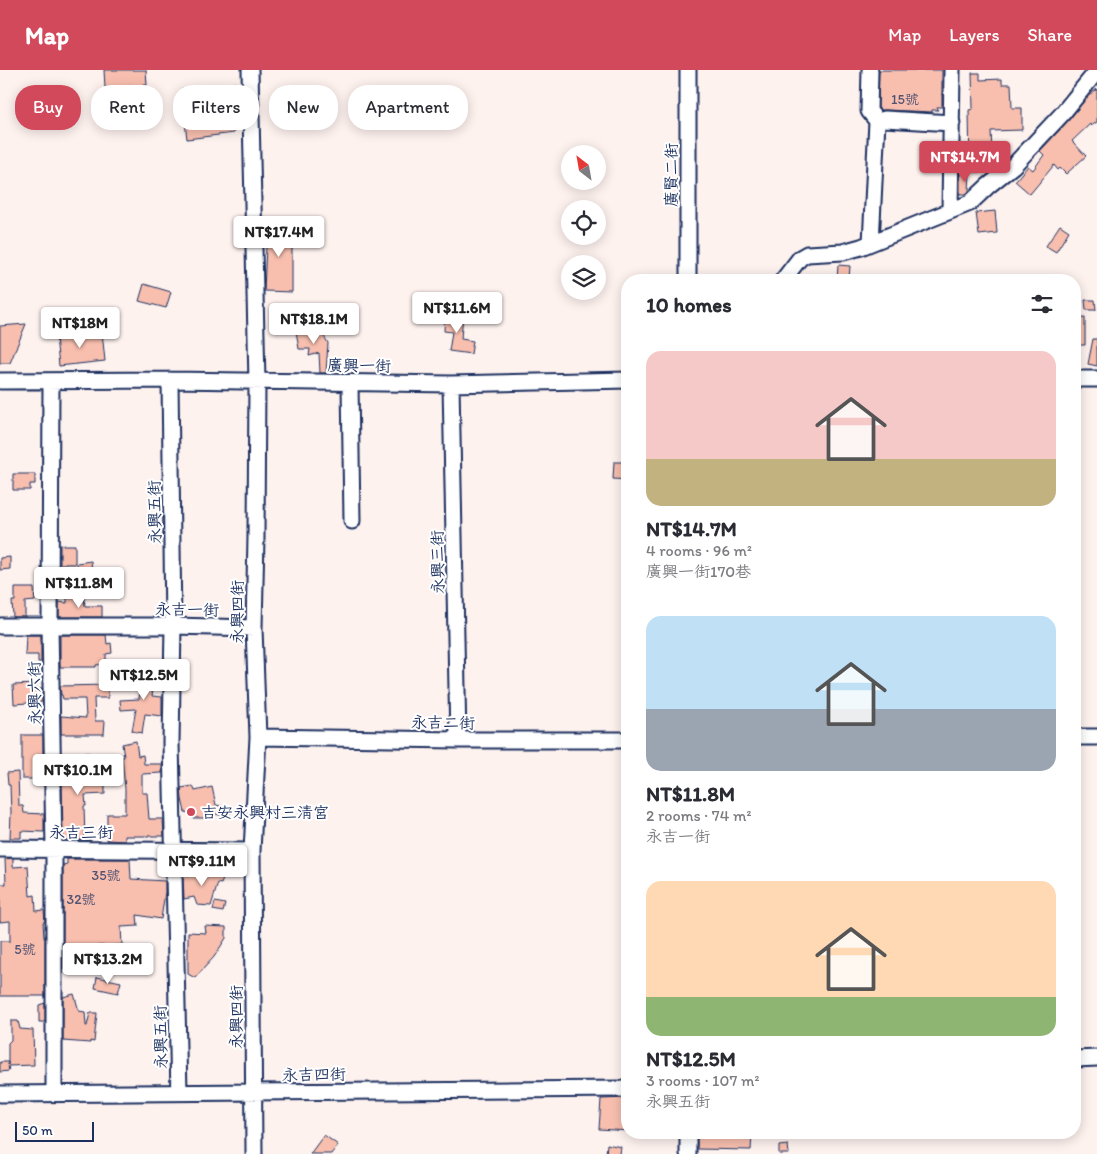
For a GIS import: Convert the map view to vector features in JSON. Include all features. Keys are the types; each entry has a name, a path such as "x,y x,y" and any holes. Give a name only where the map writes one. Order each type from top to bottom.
{"street":[{"name":"永興四街","path":"250,70 257,382 254,628 258,737 252,851 254,1154"},
{"name":"廣賢二街","path":"688,70 688,274"},
{"path":"870,70 869,111 877,121 871,243"},
{"path":"950,211 952,70"},
{"path":"788,274 800,258 807,254 843,252 861,247 970,203 1012,166 1062,114 1097,72"},
{"path":"877,121 952,123"},
{"path":"1081,379 1097,379"},
{"name":"廣興一街","path":"0,381 170,380 452,384 621,380"},
{"name":"永興五街","path":"170,380 173,626 171,743 179,1093"},
{"name":"永興六街","path":"51,381 50,626 54,850 54,1094"},
{"path":"350,383 352,521"},
{"name":"永興三街","path":"452,384 458,740"},
{"name":"永吉一街","path":"0,626 254,628"},
{"path":"1081,737 1097,736"},
{"name":"永吉二街","path":"258,737 621,740"},
{"name":"永吉三街","path":"0,849 252,851"},
{"path":"1081,1059 1097,1058"},
{"name":"永吉四街","path":"0,1094 621,1089"},
{"path":"688,1139 688,1154"}],"building":[{"path":"104,70 146,70 147,85 105,85"},
{"path":"879,70 942,70 942,107 937,107 938,110 932,110 932,112 881,110 878,108"},
{"path":"972,73 980,73 980,80 1002,79 1002,84 1011,84 1012,108 1022,108 1022,130 991,131 993,170 991,172 970,172 969,110 973,109"},
{"path":"236,83 236,85 218,85"},
{"path":"1097,89 1097,122 1091,126 1090,124 1072,141 1086,156 1066,174 1060,168 1058,170 1054,165 1030,194 1015,181 1028,166 1033,170 1044,155 1040,151 1088,96"},
{"path":"186,130 234,130 234,133 187,139"},
{"path":"960,172 970,172 969,191 966,194 960,194"},
{"path":"995,211 997,233 979,235 976,213"},
{"path":"1060,225 1069,231 1056,252 1046,246"},
{"path":"263,226 296,226 296,246 292,246 292,292 264,291 266,246 264,246"},
{"path":"838,265 850,266 849,274 837,274"},
{"path":"144,284 171,292 166,308 139,301"},
{"path":"1085,300 1095,300 1096,310 1086,310"},
{"path":"445,313 463,314 461,339 473,341 471,354 449,351 452,332 444,331"},
{"path":"1081,318 1085,318 1085,345 1081,345"},
{"path":"26,324 10,363 0,363 0,326"},
{"path":"312,327 320,330 328,343 326,373 320,373 319,353 309,356 310,349 299,349 296,331"},
{"path":"102,332 105,361 59,366 56,337"},
{"path":"1093,339 1097,339 1097,366 1088,364"},
{"path":"614,462 621,462 621,480 613,479"},
{"path":"13,474 35,474 35,484 30,484 30,490 13,490"},
{"path":"60,545 75,545 75,564 60,564"},
{"path":"10,557 10,569 0,570 0,558"},
{"path":"91,561 94,587 80,589 77,563"},
{"path":"15,588 34,588 35,601 25,602 25,617 13,617 12,601 15,601"},
{"path":"84,597 85,606 102,606 102,617 59,617 59,602 67,603 67,598"},
{"path":"26,635 41,635 41,662 38,662 38,655 25,655"},
{"path":"60,635 106,635 107,644 111,643 112,653 106,654 106,664 96,665 96,667 60,667"},
{"path":"143,667 156,669 152,696 162,697 162,716 145,714 142,733 132,731 136,709 121,710 120,700 139,699"},
{"path":"36,684 36,689 42,689 42,702 14,704 13,685"},
{"path":"108,685 108,698 94,698 95,721 105,721 104,734 61,734 61,716 86,718 85,699 63,699 60,686"},
{"path":"22,735 43,735 43,779 22,779"},
{"path":"136,741 138,756 143,755 144,764 162,764 162,773 142,774 142,793 147,793 149,819 163,819 164,836 125,836 125,841 107,840 107,814 125,814 122,744"},
{"path":"73,753 89,753 90,772 96,772 96,781 105,780 105,794 85,795 85,839 90,840 63,840 62,781 66,781 66,764 73,763"},
{"path":"18,772 19,806 23,806 24,813 44,814 44,832 21,831 21,838 10,838 10,785 8,785 7,773"},
{"path":"193,786 195,791 212,787 216,805 231,808 229,817 206,812 206,818 192,818 192,814 185,812 181,788"},
{"path":"13,858 13,867 28,866 30,896 35,895 36,911 44,910 45,996 0,996 0,941 10,941 10,921 0,922 0,884 6,884 5,859"},
{"path":"67,859 130,859 131,879 165,881 161,919 137,915 138,926 121,927 122,945 97,946 97,959 82,959 82,967 63,968 63,865 67,864"},
{"path":"211,869 225,874 221,884 218,883 211,906 197,905 194,897 184,899 183,877 202,873 209,875"},
{"path":"215,902 225,904 223,912 213,910"},
{"path":"205,926 226,927 226,938 214,957 195,978 188,974 188,932 206,933"},
{"path":"97,977 121,982 118,993 95,988"},
{"path":"74,994 79,1011 85,1012 86,1026 90,1013 97,1013 94,1042 63,1041 63,997"},
{"path":"45,1003 45,1022 39,1022 39,1005"},
{"path":"11,1021 18,1021 20,1029 33,1030 34,1065 8,1066 9,1071 0,1072 0,1062 8,1062"},
{"path":"621,1098 621,1131 599,1129 601,1099"},
{"path":"324,1135 338,1145 331,1154 310,1154"},
{"path":"697,1139 752,1139 751,1150 697,1149"},
{"path":"607,1144 621,1147 620,1154 606,1154"},
{"path":"788,1145 789,1154 779,1154 779,1146"}],"place":[{"name":"吉安永興村三清宮","path":"191,812"}]}
